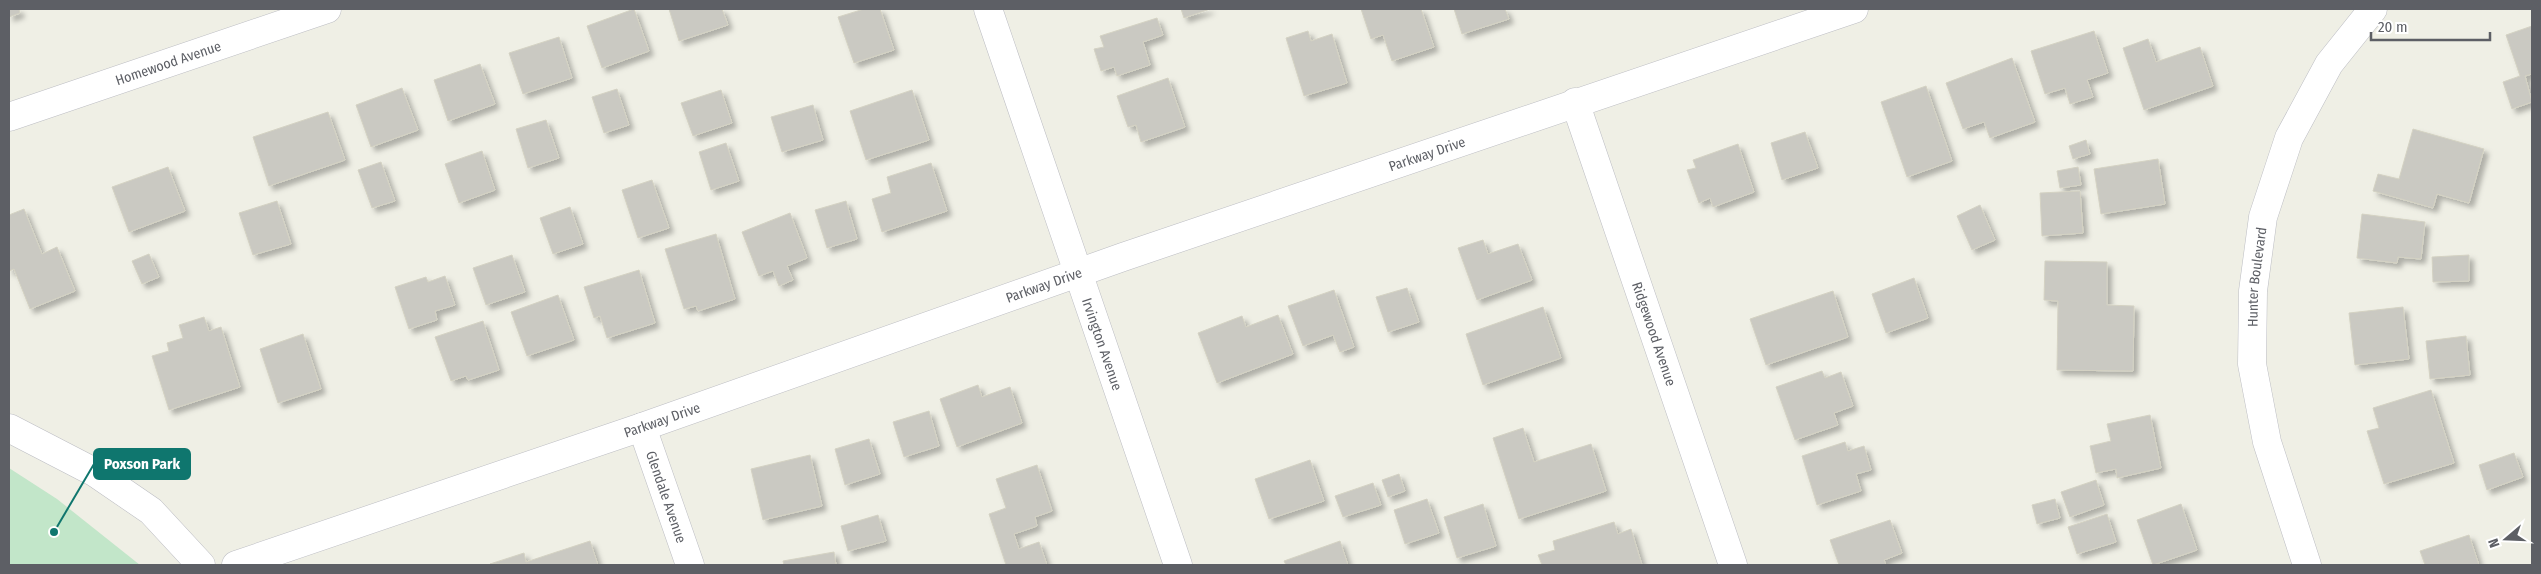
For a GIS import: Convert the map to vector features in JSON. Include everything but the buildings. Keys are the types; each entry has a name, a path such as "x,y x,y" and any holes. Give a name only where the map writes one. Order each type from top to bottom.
{"street":[{"name":"Homewood Avenue","path":"9,117 327,9"},
{"name":"Irvington Avenue","path":"988,9 1060,226 1078,273 1178,565"},
{"name":"Parkway Drive","path":"236,565 642,427 1078,273 1575,102 1854,9"},
{"name":"Hunter Boulevard","path":"2308,565 2267,442 2252,364 2253,291 2264,217 2289,138 2330,64 2373,9"},
{"name":"Ridgewood Avenue","path":"1575,102 1733,565"},
{"name":"Glendale Avenue","path":"642,427 690,565"},
{"path":"9,428 94,472 151,511 201,565"}],"green space":[{"path":"9,468 57,499 140,565 9,565"}],"place":[{"name":"Poxson Park","path":"54,532"}]}
